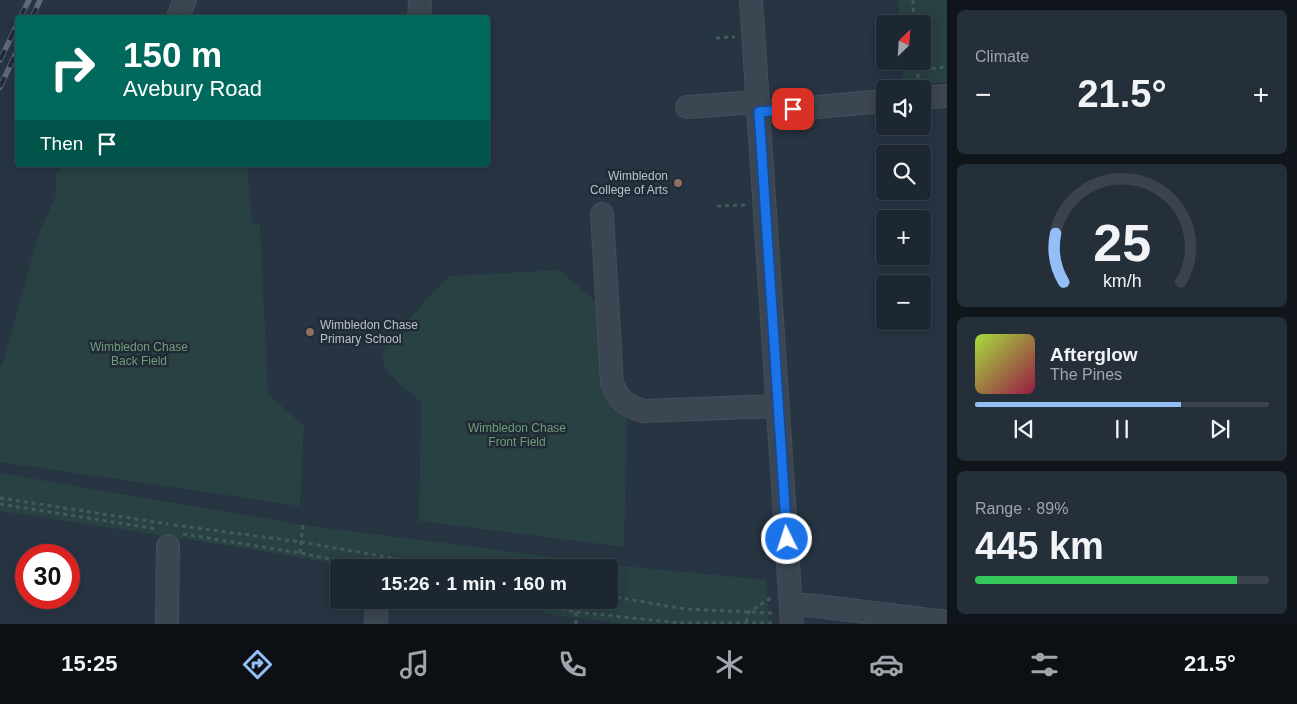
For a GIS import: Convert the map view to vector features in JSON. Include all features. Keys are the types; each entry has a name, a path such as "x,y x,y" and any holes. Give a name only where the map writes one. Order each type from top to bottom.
{"street":[{"path":"179,15 185,0"},
{"path":"419,15 420,0"},
{"path":"750,0 759,107 792,610 808,605 947,622"},
{"path":"931,97 947,96"},
{"path":"687,106 759,107 876,101"},
{"path":"602,214 612,383 622,401 631,407 643,411 778,406"},
{"path":"167,624 168,536"},
{"path":"376,609 376,624"}],"path":[{"path":"913,0 914,15"},
{"path":"931,68 947,67"},
{"path":"717,206 765,204"},
{"path":"0,498 301,542 398,559"},
{"path":"0,504 168,536 300,553 330,559"},
{"path":"300,553 303,525"},
{"path":"618,597 685,608 777,614 792,610"},
{"path":"560,609 680,623 746,622 792,610"},
{"path":"748,612 792,610"},
{"path":"576,612 576,624"},
{"path":"746,622 748,612"}],"green space":[{"path":"898,0 947,0 947,82 931,83 931,80 904,80 903,70 931,70 931,15 899,15"},
{"name":"Wimbledon Chase Back Field","path":"62,167 247,167 252,223 260,224 268,394 304,426 300,506 0,462 0,365 2,366 38,236 56,195 56,175"},
{"name":"Wimbledon Chase Front Field","path":"560,270 597,303 604,395 613,406 627,416 624,547 419,521 421,402 388,372 382,356 387,342 449,276"},
{"path":"0,473 303,525 569,559 330,559 330,563 0,511"},
{"path":"618,565 766,580 769,624 625,624 560,616 529,609 618,609"}],"railway":[{"path":"22,15 29,0"},
{"path":"33,15 40,0"},
{"path":"0,60 15,29"},
{"path":"0,87 15,55"}],"place":[{"name":"Wimbledon College of Arts","path":"678,183"},
{"name":"Wimbledon Chase Primary School","path":"310,332"}],"route":[{"path":"787,539 759,112 793,109"}]}
